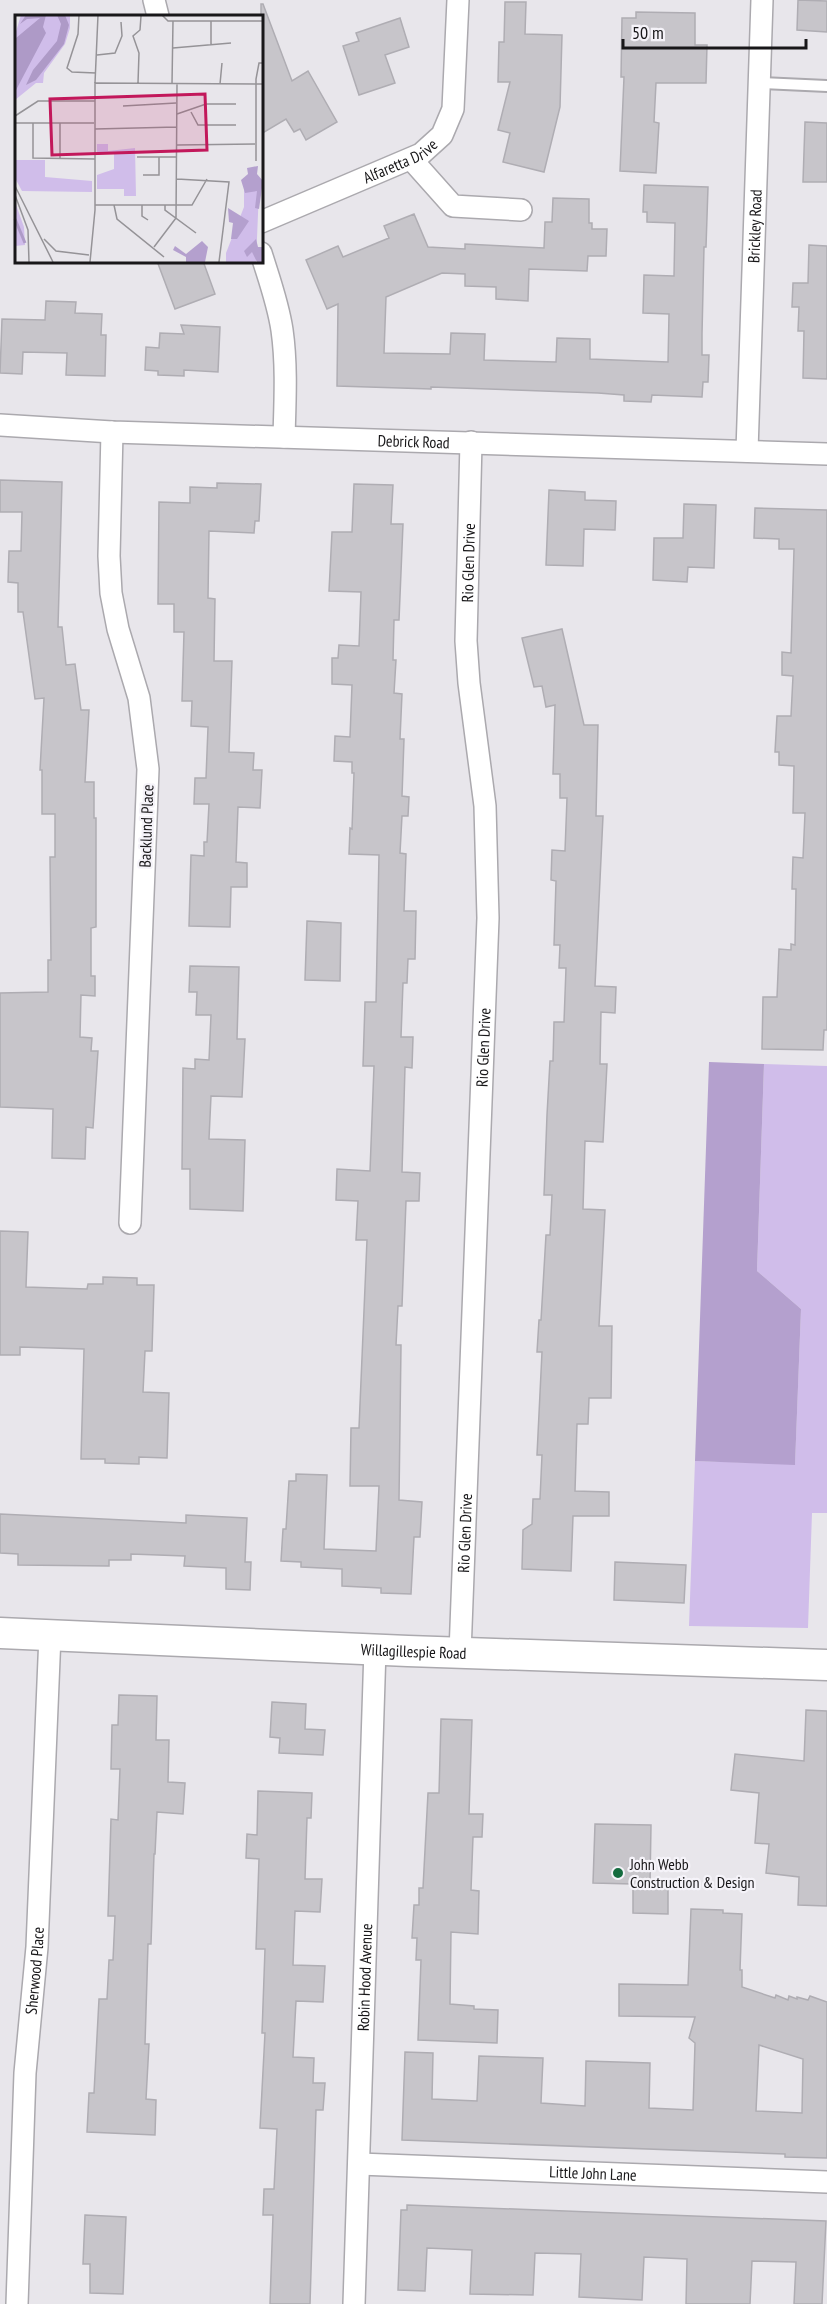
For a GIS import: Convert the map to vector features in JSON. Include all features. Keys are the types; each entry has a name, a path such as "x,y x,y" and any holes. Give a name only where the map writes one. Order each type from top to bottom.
{"main road":[{"name":"Willagillespie Road","path":"0,1633 460,1653 827,1665"}],"street":[{"path":"154,0 158,15"},
{"name":"Alfaretta Drive","path":"262,222 412,160 436,142 451,118 454,98 458,0"},
{"name":"Brickley Road","path":"747,451 762,0"},
{"path":"412,160 453,206 521,210"},
{"path":"262,256 278,308 282,333 285,387 284,437"},
{"name":"Debrick Road","path":"0,426 112,432 827,454"},
{"name":"Backlund Place","path":"112,432 109,556 111,593 118,629 139,698 148,769 130,1223"},
{"name":"Rio Glen Drive","path":"460,1653 488,911 485,806 472,713 466,640 471,442"},
{"name":"Sherwood Place","path":"17,2304 25,2073 38,1947 50,1635"},
{"name":"Robin Hood Avenue","path":"354,2304 375,1649"},
{"name":"Little John Lane","path":"358,2164 827,2182"}],"lane":[{"path":"759,82 827,86"}],"shaded area":[{"path":"709,1062 764,1064 757,1271 801,1309 795,1465 695,1461"},
{"path":"764,1064 827,1066 827,1513 812,1513 808,1628 689,1626 695,1461 795,1464 801,1309 757,1271"}],"building":[{"path":"798,0 827,1 827,32 797,30"},
{"path":"505,2 526,2 525,34 562,35 560,107 544,172 503,162 510,133 498,130 510,82 498,82 499,42 504,42"},
{"path":"261,4 263,4 292,81 308,71 337,122 306,140 300,129 294,132 286,119 262,133"},
{"path":"636,12 695,13 695,45 707,45 706,83 656,83 654,122 659,123 656,173 620,171 624,77 621,77 622,18 636,18"},
{"path":"400,18 409,47 385,55 395,83 359,95 343,46 359,41 356,33"},
{"path":"805,122 827,123 827,182 803,182"},
{"path":"644,185 708,187 706,247 704,247 702,355 709,355 708,382 703,382 702,397 652,395 651,402 624,401 624,395 598,393 337,386 338,304 327,309 306,260 338,246 343,257 389,238 384,226 414,214 428,247 465,249 465,244 544,248 545,222 552,222 553,198 589,199 589,223 592,223 592,229 607,229 606,256 588,256 587,271 529,269 528,301 496,299 496,287 465,286 465,274 442,273 386,297 384,353 450,354 451,333 485,334 484,360 556,362 557,338 590,339 590,359 668,362 669,314 643,313 644,275 674,276 675,223 647,222 647,212 643,212"},
{"path":"809,245 827,246 827,379 803,378 804,331 798,331 799,307 792,307 793,283 808,283"},
{"path":"157,262 203,262 215,294 175,309"},
{"path":"46,301 76,302 75,313 102,314 101,335 106,335 105,376 66,375 67,353 23,352 22,374 0,373 2,319 45,320"},
{"path":"181,325 220,327 218,372 184,370 184,376 158,375 158,371 145,370 146,347 159,348 160,333 184,334"},
{"path":"0,480 62,482 58,627 62,627 66,665 75,664 81,710 89,710 85,782 94,782 94,818 96,818 96,927 91,928 91,976 95,976 95,996 81,995 80,1037 92,1038 91,1051 98,1051 93,1128 86,1127 85,1159 52,1158 53,1109 0,1107 0,993 48,992 48,960 51,960 50,857 55,857 55,814 42,814 42,770 40,770 44,698 35,699 23,612 18,612 18,583 8,582 9,551 21,551 22,512 0,512"},
{"path":"217,483 261,484 259,521 255,521 254,533 209,531 208,598 215,599 214,661 232,661 229,752 254,753 253,770 262,770 260,808 238,807 236,862 247,863 247,887 231,887 230,927 189,926 191,855 204,856 204,842 207,842 209,804 194,804 195,778 206,778 208,727 191,726 192,701 182,701 184,632 174,632 174,604 158,604 159,502 190,503 190,487 217,488"},
{"path":"354,484 393,485 391,524 403,524 399,620 394,620 393,660 396,660 394,693 402,694 400,739 404,739 402,796 409,797 408,816 402,816 400,853 406,854 404,911 416,911 415,959 408,959 407,983 403,983 401,1037 413,1037 412,1068 405,1067 402,1172 420,1173 419,1201 406,1201 402,1306 398,1306 396,1345 401,1345 399,1500 422,1502 420,1537 414,1537 411,1594 381,1593 381,1588 342,1586 342,1569 301,1567 301,1562 281,1561 289,1481 296,1481 296,1474 327,1475 324,1549 376,1551 379,1486 350,1486 351,1428 359,1428 367,1240 356,1240 358,1201 336,1200 337,1169 370,1171 374,1066 363,1066 365,1002 376,1002 379,855 349,854 354,773 352,773 352,762 334,761 335,736 350,737 352,685 332,684 332,658 338,658 339,645 359,646 361,592 329,591 332,532 352,532"},
{"path":"549,490 585,492 585,500 616,501 615,530 584,529 583,566 546,565"},
{"path":"684,504 716,505 714,568 688,567 687,582 653,580 654,538 683,538"},
{"path":"755,508 827,510 827,1030 824,1030 823,1050 762,1049 763,997 777,997 779,949 791,950 791,944 795,945 796,889 792,889 793,857 803,858 805,813 793,813 794,766 779,765 779,752 775,752 777,716 791,716 793,676 782,675 782,652 791,653 794,549 779,549 779,539 754,538"},
{"path":"562,629 584,725 598,725 596,816 603,816 595,986 616,987 615,1013 601,1012 600,1064 607,1064 603,1142 585,1141 583,1209 605,1210 599,1326 612,1326 611,1398 589,1398 588,1424 577,1424 575,1491 609,1492 609,1516 573,1516 571,1571 522,1569 523,1530 532,1524 533,1499 540,1499 542,1455 537,1455 542,1352 537,1352 546,1235 550,1235 552,1195 544,1195 547,1115 550,1061 553,1061 554,1022 564,1022 566,968 559,968 560,945 554,945 556,881 551,880 552,850 565,851 567,798 560,798 560,774 553,774 555,705 546,707 542,686 534,687 522,638"},
{"path":"307,921 341,923 340,981 305,980"},
{"path":"190,966 239,967 237,1039 245,1039 242,1097 211,1096 209,1139 245,1140 243,1211 190,1209 190,1169 182,1169 183,1068 195,1069 195,1059 209,1060 211,1015 196,1015 197,992 189,992"},
{"path":"0,1231 28,1232 26,1287 87,1289 88,1284 103,1284 103,1277 137,1278 137,1285 154,1285 152,1351 145,1351 143,1392 169,1393 167,1458 139,1457 139,1464 105,1463 105,1459 81,1459 84,1349 20,1347 20,1355 0,1355"},
{"path":"0,1514 186,1523 186,1515 247,1518 245,1562 251,1562 250,1590 226,1589 226,1568 184,1566 185,1556 131,1554 131,1560 109,1560 109,1566 18,1565 18,1554 0,1553"},
{"path":"615,1562 686,1565 684,1603 614,1600"},
{"path":"119,1695 157,1696 156,1740 169,1740 168,1782 185,1783 183,1814 157,1812 151,1944 148,1944 145,2044 149,2044 146,2099 156,2100 155,2135 87,2132 89,2093 94,2093 99,1999 107,1999 109,1960 113,1960 115,1916 108,1916 111,1819 118,1820 120,1769 111,1769 112,1725 118,1725"},
{"path":"272,1702 306,1704 305,1729 325,1730 323,1755 279,1753 280,1738 270,1737"},
{"path":"806,1710 827,1711 827,1906 798,1905 799,1877 766,1873 769,1844 755,1843 759,1793 731,1790 735,1754 804,1761"},
{"path":"441,1719 472,1720 469,1814 483,1814 482,1837 473,1837 471,1890 479,1891 478,1934 451,1932 450,2004 474,2006 474,2009 498,2010 497,2043 418,2040 421,1960 416,1960 417,1938 412,1938 414,1905 419,1905 419,1888 423,1888 428,1793 439,1793"},
{"path":"258,1791 312,1793 311,1818 307,1818 305,1879 322,1879 320,1912 295,1911 293,1965 325,1966 323,2002 296,2001 293,2057 314,2058 313,2083 325,2083 323,2110 316,2110 310,2304 270,2304 273,2215 263,2215 264,2189 274,2189 277,2129 260,2128 265,2033 262,2033 265,1949 256,1949 259,1859 246,1858 247,1834 257,1835"},
{"name":"John Webb Construction & Design","path":"595,1824 651,1825 650,1884 668,1884 668,1914 633,1913 633,1884 593,1883"},
{"path":"691,1909 723,1910 723,1913 742,1914 740,1970 742,1970 742,1987 775,1998 776,1995 788,2000 789,1996 808,2000 810,1996 827,2002 827,2158 785,2157 785,2154 402,2140 405,2052 433,2053 432,2099 477,2101 479,2056 543,2058 541,2103 585,2106 586,2061 650,2063 649,2108 693,2110 695,2043 689,2038 695,2017 619,2016 619,1984 688,1985","holes":["759,2045 803,2059 802,2113 756,2111"]},
{"path":"407,2205 826,2221 822,2304 794,2304 796,2262 752,2261 750,2304 686,2304 687,2259 644,2257 642,2300 579,2297 581,2254 535,2253 533,2295 470,2294 472,2250 427,2248 425,2291 398,2290 401,2210 407,2210"},
{"path":"85,2215 126,2217 123,2294 90,2293 90,2264 83,2264"}],"place":[{"name":"John Webb Construction & Design","path":"618,1873"}]}
